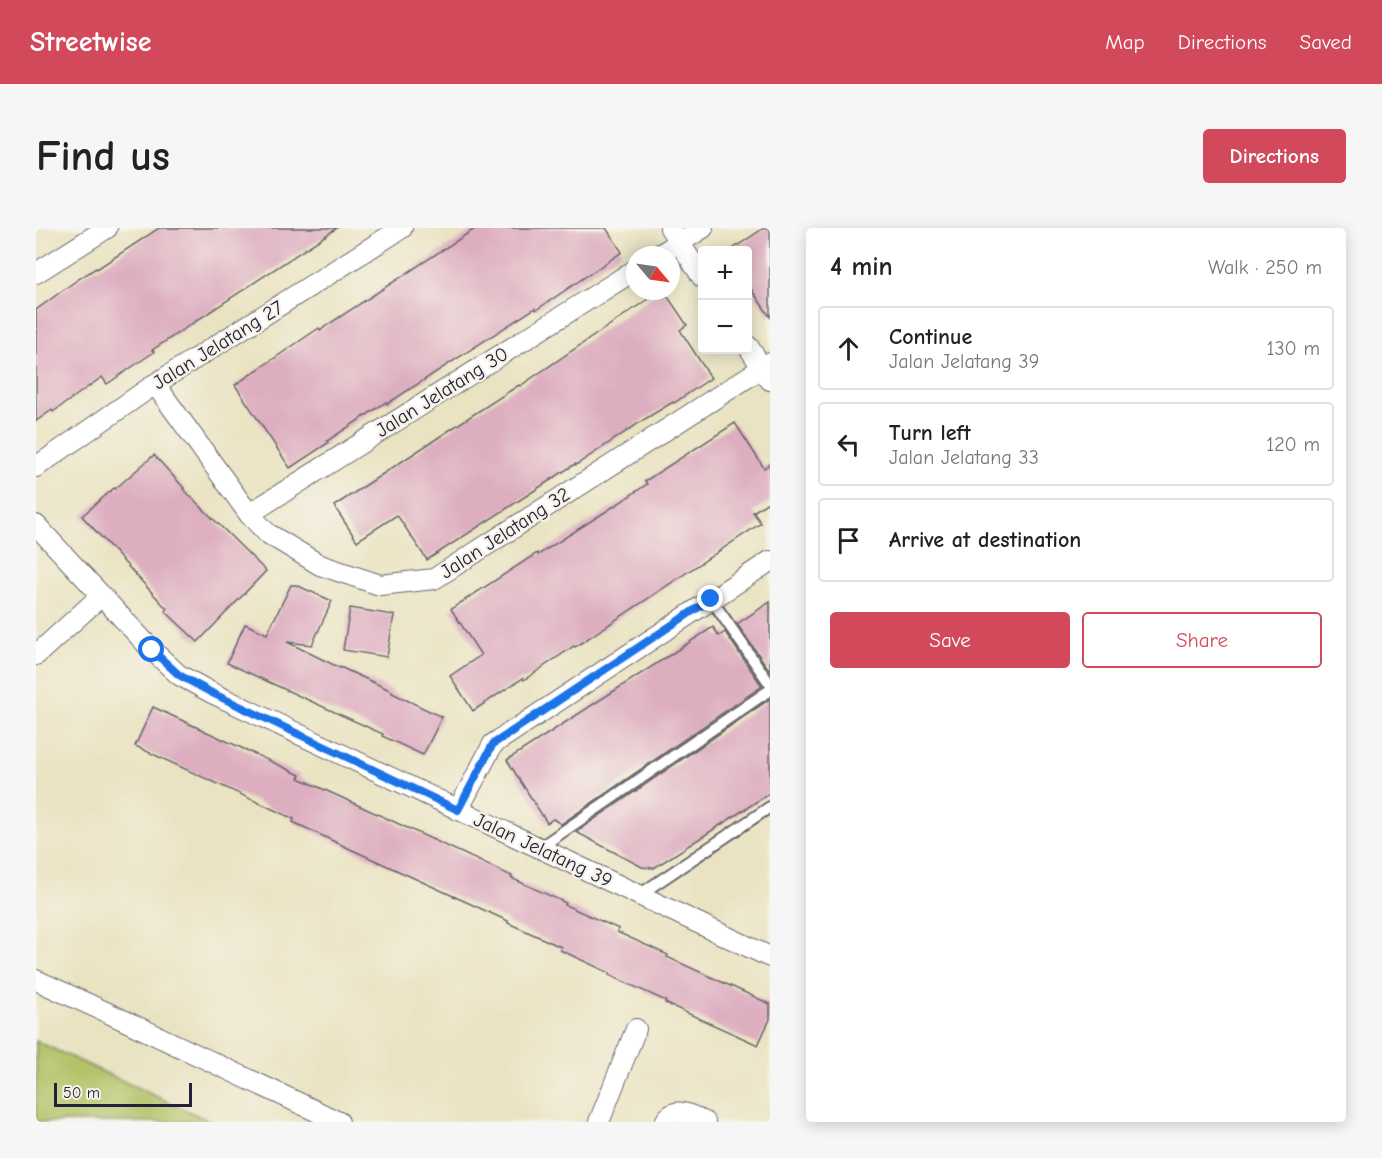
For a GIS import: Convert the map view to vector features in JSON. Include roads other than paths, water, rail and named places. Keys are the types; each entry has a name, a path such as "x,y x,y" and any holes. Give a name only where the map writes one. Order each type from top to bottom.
{"street":[{"path":"36,273 107,228"},
{"name":"Jalan Jelatang 27","path":"36,467 155,384 402,228"},
{"path":"698,271 675,235 703,228"},
{"name":"Jalan Jelatang 30","path":"249,514 626,276"},
{"path":"752,352 767,370"},
{"name":"Jalan Jelatang 32","path":"155,384 249,514 267,533 320,565 380,585 434,579 767,370"},
{"name":"Jalan Jelatang 39","path":"36,525 152,650 179,675 212,693 770,957"},
{"path":"458,810 493,744 770,561"},
{"path":"36,655 101,596"},
{"path":"36,980 339,1122"},
{"path":"599,1122 636,1029"},
{"path":"665,1122 671,1114 676,1112 705,1122"}],"lane":[{"path":"711,599 770,684"},
{"path":"538,848 770,690"},
{"path":"639,895 770,807"}]}
